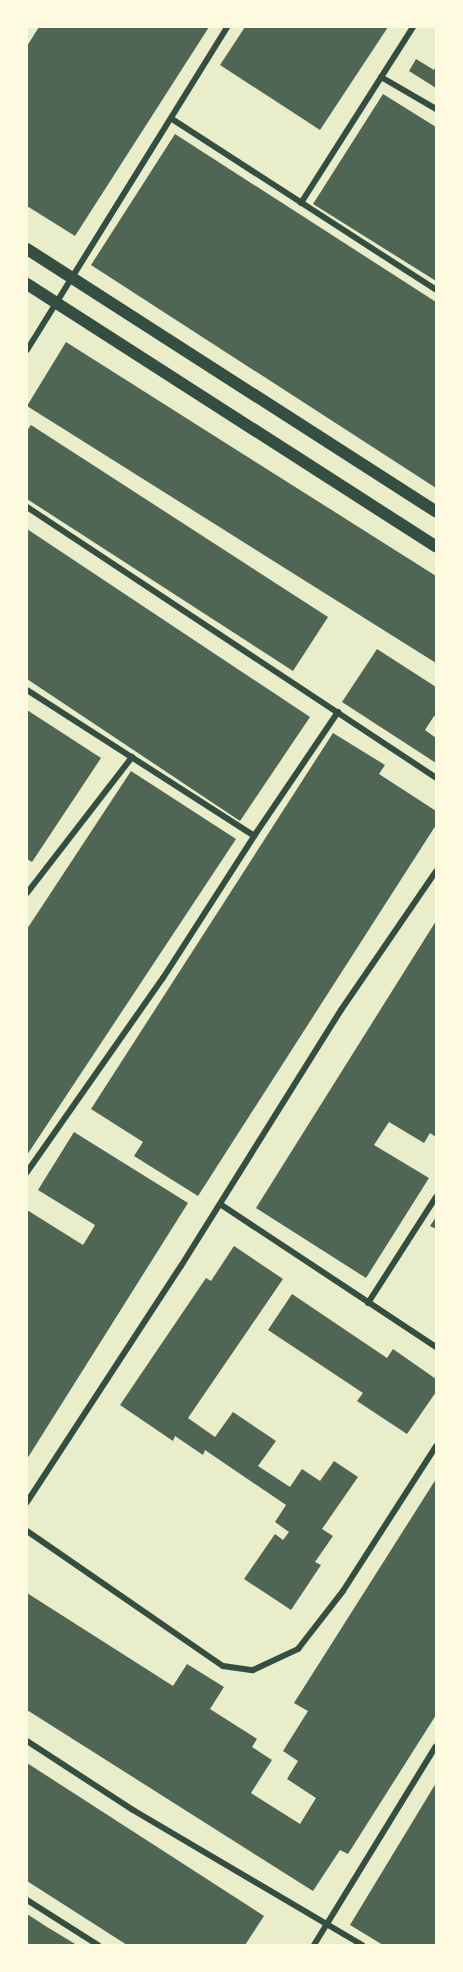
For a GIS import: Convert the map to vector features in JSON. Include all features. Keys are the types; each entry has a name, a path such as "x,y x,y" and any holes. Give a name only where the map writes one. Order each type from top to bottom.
{"main road":[{"path":"27,249 436,512"},
{"path":"27,284 436,547"}],"street":[{"path":"27,350 227,27"},
{"path":"301,203 413,27"},
{"path":"381,77 436,109"},
{"path":"172,119 436,290"},
{"path":"27,507 436,778"},
{"path":"27,690 254,836"},
{"path":"27,1172 163,978 254,836 338,712"},
{"path":"27,893 132,757"},
{"path":"27,1502 220,1204 341,1010 436,871"},
{"path":"27,877 34,882"},
{"path":"368,1303 436,1197"},
{"path":"220,1204 436,1347"},
{"path":"27,1531 223,1666 253,1670 298,1649 343,1591 436,1446"},
{"path":"27,1742 133,1809 362,1945"},
{"path":"314,1945 436,1746"},
{"path":"27,1900 98,1945"}],"building":[{"path":"39,27 209,27 75,236 27,206 27,46"},
{"path":"245,27 388,27 320,130 220,65"},
{"path":"416,59 434,70 436,66 436,88 409,71"},
{"path":"383,94 436,127 436,281 313,204"},
{"path":"175,134 436,302 436,488 91,265"},
{"path":"66,342 436,576 436,663 27,406"},
{"path":"31,425 328,617 293,671 27,499 27,431"},
{"path":"27,529 310,717 240,821 27,679"},
{"path":"377,649 436,687 436,717 434,716 425,730 436,738 436,763 342,702"},
{"path":"27,710 101,758 32,862 27,859"},
{"path":"333,733 385,765 379,774 436,811 436,825 198,1196 134,1156 143,1142 91,1109"},
{"path":"131,771 236,839 27,1155 27,929"},
{"path":"436,921 436,1137 430,1133 424,1143 389,1122 374,1145 429,1178 366,1278 256,1208"},
{"path":"74,1132 188,1203 27,1459 27,1210 83,1245 91,1232 95,1225 38,1190"},
{"path":"436,1217 436,1229 430,1226"},
{"path":"234,1246 283,1279 188,1418 215,1437 233,1412 276,1441 258,1466 290,1487 302,1469 320,1481 334,1461 358,1477 322,1529 333,1536 315,1562 321,1565 291,1610 244,1579 275,1534 283,1540 289,1532 275,1522 286,1505 205,1450 203,1455 175,1436 173,1441 120,1405 206,1278 211,1281"},
{"path":"292,1294 387,1358 393,1349 436,1379 436,1392 407,1434 357,1401 363,1393 268,1330"},
{"path":"436,1479 436,1715 348,1854 340,1850 313,1891 27,1710 27,1593 173,1686 187,1664 224,1687 210,1709 257,1739 252,1747 272,1760 251,1793 300,1824 316,1798 287,1779 298,1761 283,1751 308,1711 294,1703"},
{"path":"27,1763 264,1916 245,1945 127,1945 27,1881"},
{"path":"436,1783 436,1945 383,1945 350,1925"},
{"path":"27,1914 47,1927 77,1945 27,1945"}]}
